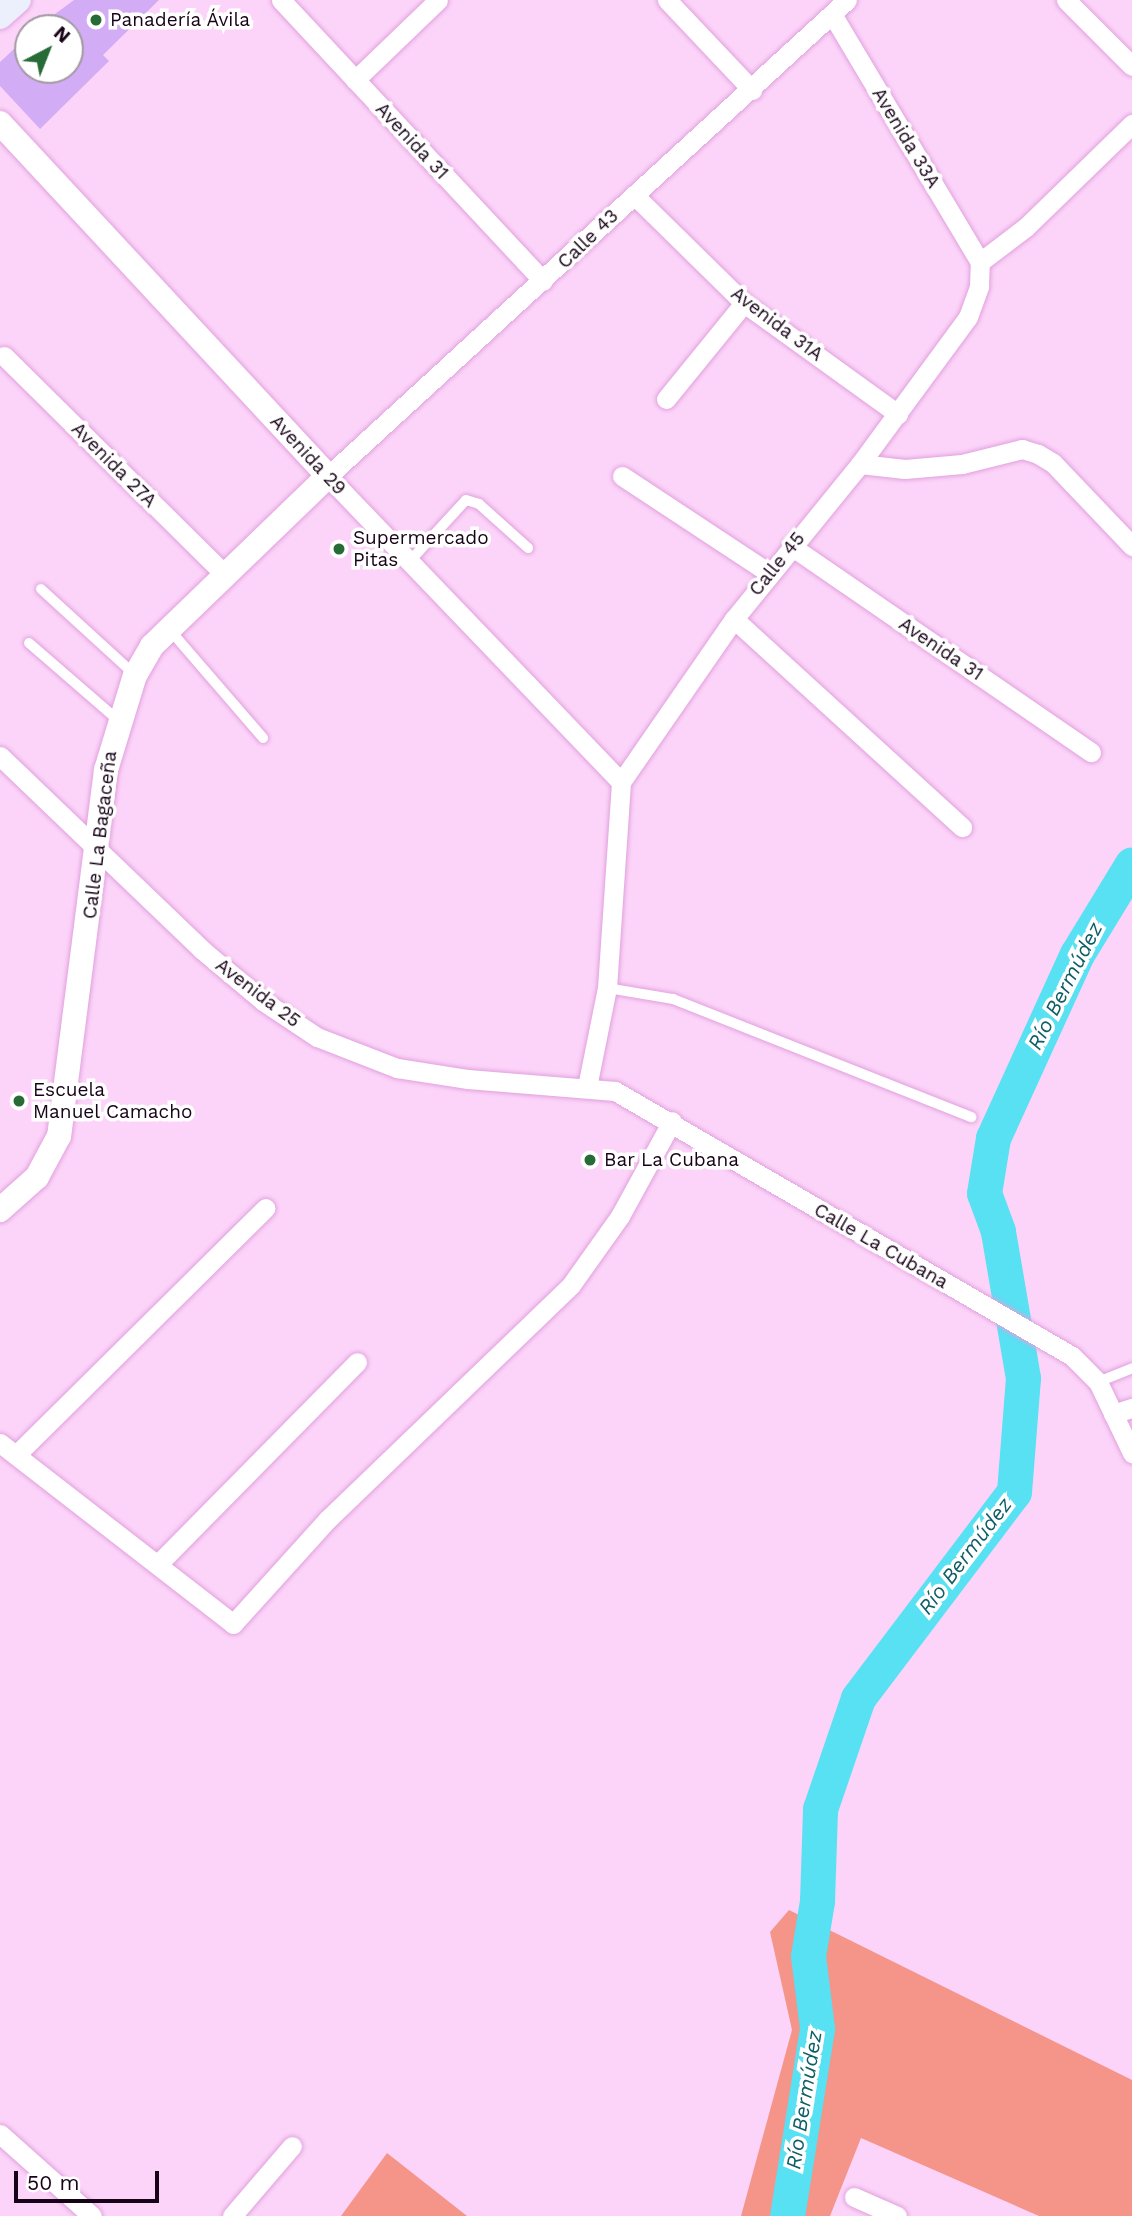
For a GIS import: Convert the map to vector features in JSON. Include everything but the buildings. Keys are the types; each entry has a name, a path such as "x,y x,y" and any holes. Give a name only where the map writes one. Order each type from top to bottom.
{"main road":[{"path":"0,16 18,0"}],"street":[{"name":"Avenida 31","path":"281,0 543,281"},
{"path":"355,80 438,0"},
{"path":"667,0 752,90"},
{"name":"Calle 43","path":"328,476 752,90 847,0"},
{"path":"1066,0 1132,66"},
{"name":"Avenida 33A","path":"832,14 980,262"},
{"name":"Avenida 29","path":"0,123 408,563 621,782"},
{"path":"980,262 1026,226 1132,124"},
{"name":"Avenida 31A","path":"634,195 744,303 898,414"},
{"name":"Calle 45","path":"621,782 734,619 860,464 968,317 979,286 980,262"},
{"path":"666,399 744,303"},
{"name":"Avenida 27A","path":"4,356 223,574"},
{"path":"860,464 905,468 962,464 1022,449 1054,463 1132,546"},
{"name":"Calle La Bagaceña","path":"0,1210 37,1177 50,1160 58,1136 98,849 106,770 118,720 135,675 168,628 328,476"},
{"path":"622,476 769,573"},
{"name":"Avenida 31","path":"791,546 1091,752"},
{"path":"734,619 962,827"},
{"name":"Avenida 25","path":"0,756 253,993 338,1049 397,1068 468,1079 587,1087"},
{"path":"587,1087 607,988 621,782"},
{"name":"Calle La Cubana","path":"587,1087 615,1091 672,1121 1072,1356 1123,1411 1132,1452"},
{"path":"0,1443 159,1563 233,1624 328,1519 571,1285 620,1216 672,1121"},
{"path":"16,1455 266,1208"},
{"path":"159,1563 358,1362"},
{"path":"0,2134 92,2216"},
{"path":"232,2216 292,2146"},
{"path":"854,2197 897,2216"}],"lane":[{"path":"408,563 466,500 479,504 528,548"},
{"path":"41,589 135,675"},
{"path":"168,628 263,738"},
{"path":"29,643 118,720"},
{"path":"607,988 673,999 971,1117"},
{"path":"1098,1382 1132,1368"}],"shaded area":[{"path":"789,1910 1132,2080 1132,2216 1039,2216 861,2138 830,2216 741,2216 792,2030 770,1932"},
{"path":"387,2153 467,2216 341,2216"}],"waterway":[{"name":"Río Bermúdez","path":"787,2216 817,2028 808,1956 817,1901 820,1809 858,1698 1014,1492 1023,1378 998,1231 984,1193 993,1138 1077,954 1132,864"}],"place":[{"name":"Panadería Ávila","path":"96,20"},
{"name":"Supermercado Pitas","path":"339,549"},
{"name":"Escuela Manuel Camacho","path":"19,1101"},
{"name":"Bar La Cubana","path":"590,1160"}]}
